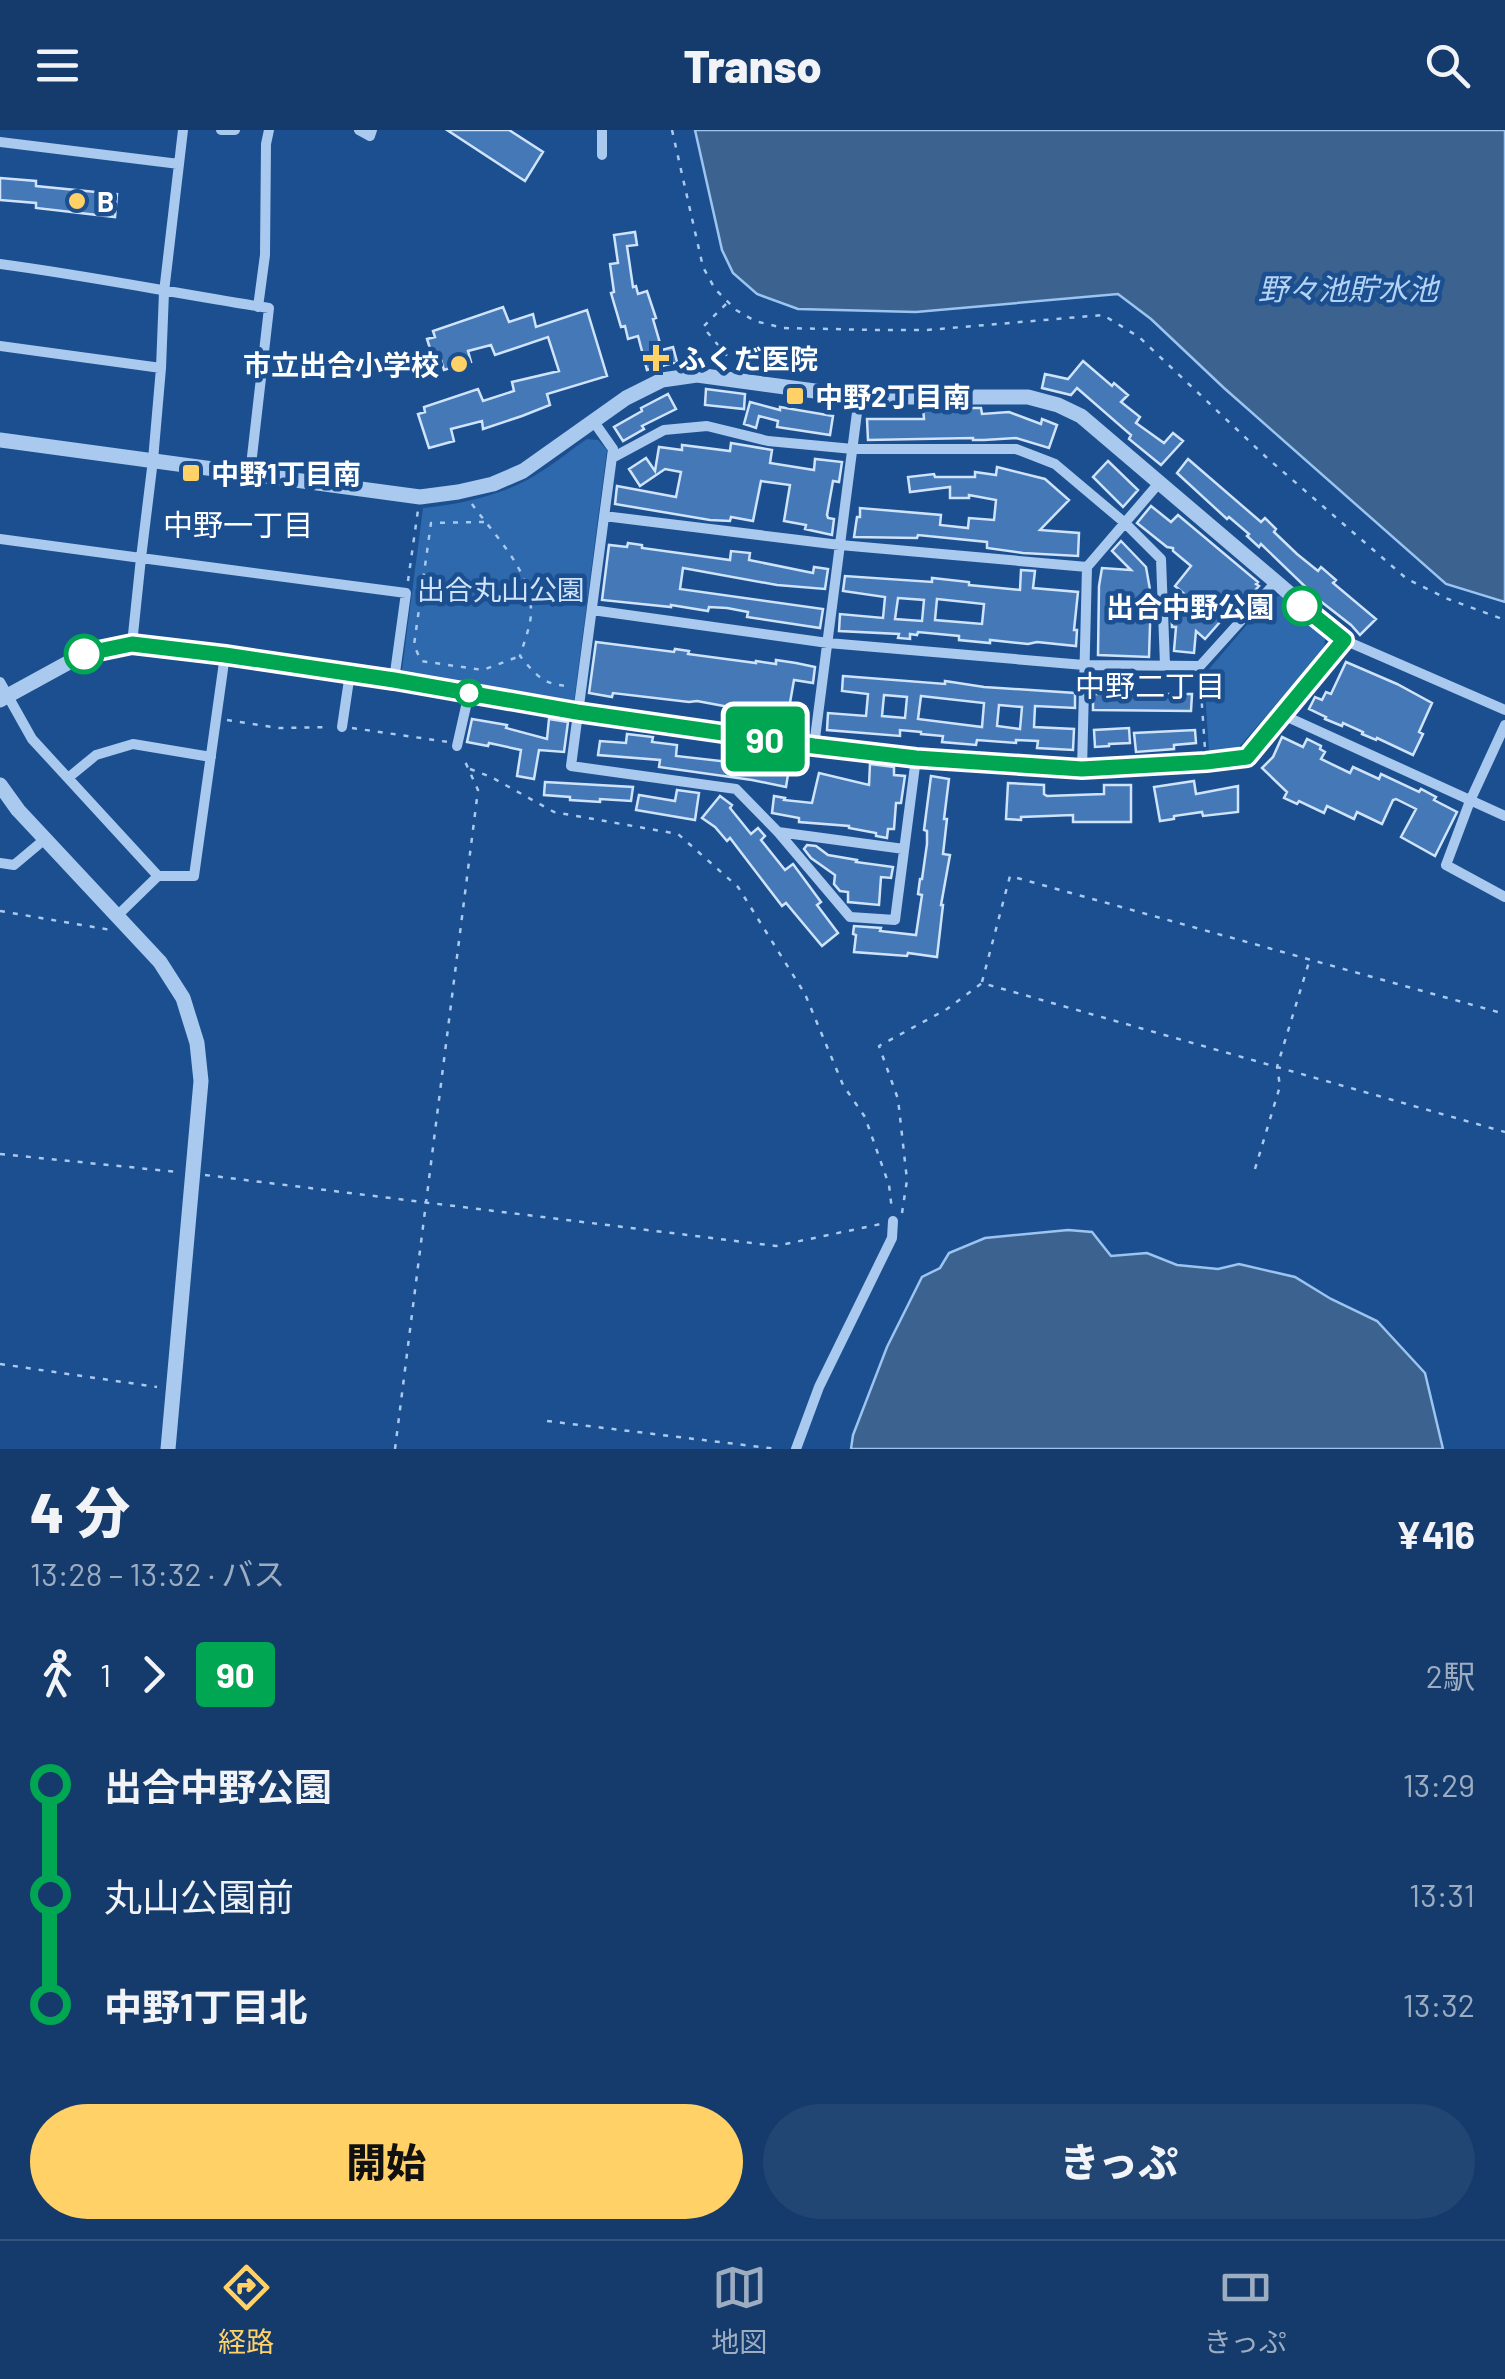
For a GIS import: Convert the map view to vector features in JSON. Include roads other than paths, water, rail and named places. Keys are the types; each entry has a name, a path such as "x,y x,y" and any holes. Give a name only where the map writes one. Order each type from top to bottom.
{"street":[{"path":"132,644 183,130"},
{"path":"221,130 235,130"},
{"path":"258,306 265,255 269,130"},
{"path":"359,130 370,136 372,130"},
{"path":"602,130 602,155"},
{"path":"0,142 179,164"},
{"path":"0,264 269,308 250,474"},
{"path":"0,346 162,368"},
{"path":"0,440 420,497 493,484 523,471 626,398 662,380 698,374 859,397 1028,397 1082,416 1344,640 1505,710"},
{"path":"814,746 859,397"},
{"path":"594,422 614,449 571,766 736,789 850,917 895,920 916,758"},
{"path":"612,458 664,430 707,426 768,441 852,448 1016,449 1055,464 1161,559 1166,666"},
{"path":"1082,769 1087,567 1159,483"},
{"path":"604,516 840,546 1087,567"},
{"path":"0,539 406,593 394,680"},
{"path":"592,610 828,643 1084,665 1200,666 1275,583"},
{"path":"225,655 194,876 158,876 32,739 3,693 84,654 132,644 225,655 350,673 577,712 814,746 916,758 1082,769 1247,757 1344,640"},
{"path":"342,727 350,673"},
{"path":"457,746 468,693"},
{"path":"1283,714 1505,816"},
{"path":"1505,725 1470,800 1446,866 1505,897"},
{"path":"68,778 96,755 134,744 211,757"},
{"path":"0,786 160,962 182,998 196,1043 201,1081 168,1449"},
{"path":"778,832 904,849"},
{"path":"0,863 14,865 45,839"},
{"path":"122,921 158,876"},
{"path":"796,1449 819,1387 892,1238 893,1221"}],"water":[{"name":"野々池貯水池","path":"695,130 1505,130 1505,602 1446,584 1151,319 1118,294 916,312 798,309 757,294 733,273 722,250"},
{"path":"1068,1230 1092,1232 1111,1256 1147,1253 1177,1265 1218,1269 1239,1264 1295,1277 1377,1321 1425,1373 1443,1449 851,1449 887,1347 922,1277 940,1268 949,1253 985,1238"}],"place":[{"name":"B","path":"77,201"},
{"name":"ふくだ医院","path":"656,358"},
{"name":"市立出合小学校","path":"459,364"},
{"name":"中野2丁目南","path":"795,396"},
{"name":"中野1丁目南","path":"191,473"},
{"name":"出合中野公園","path":"1302,606"}],"district":[{"name":"中野一丁目","path":"238,524"},
{"name":"中野二丁目","path":"1150,685"}],"park label":[{"name":"出合丸山公園","path":"501,589"}]}
